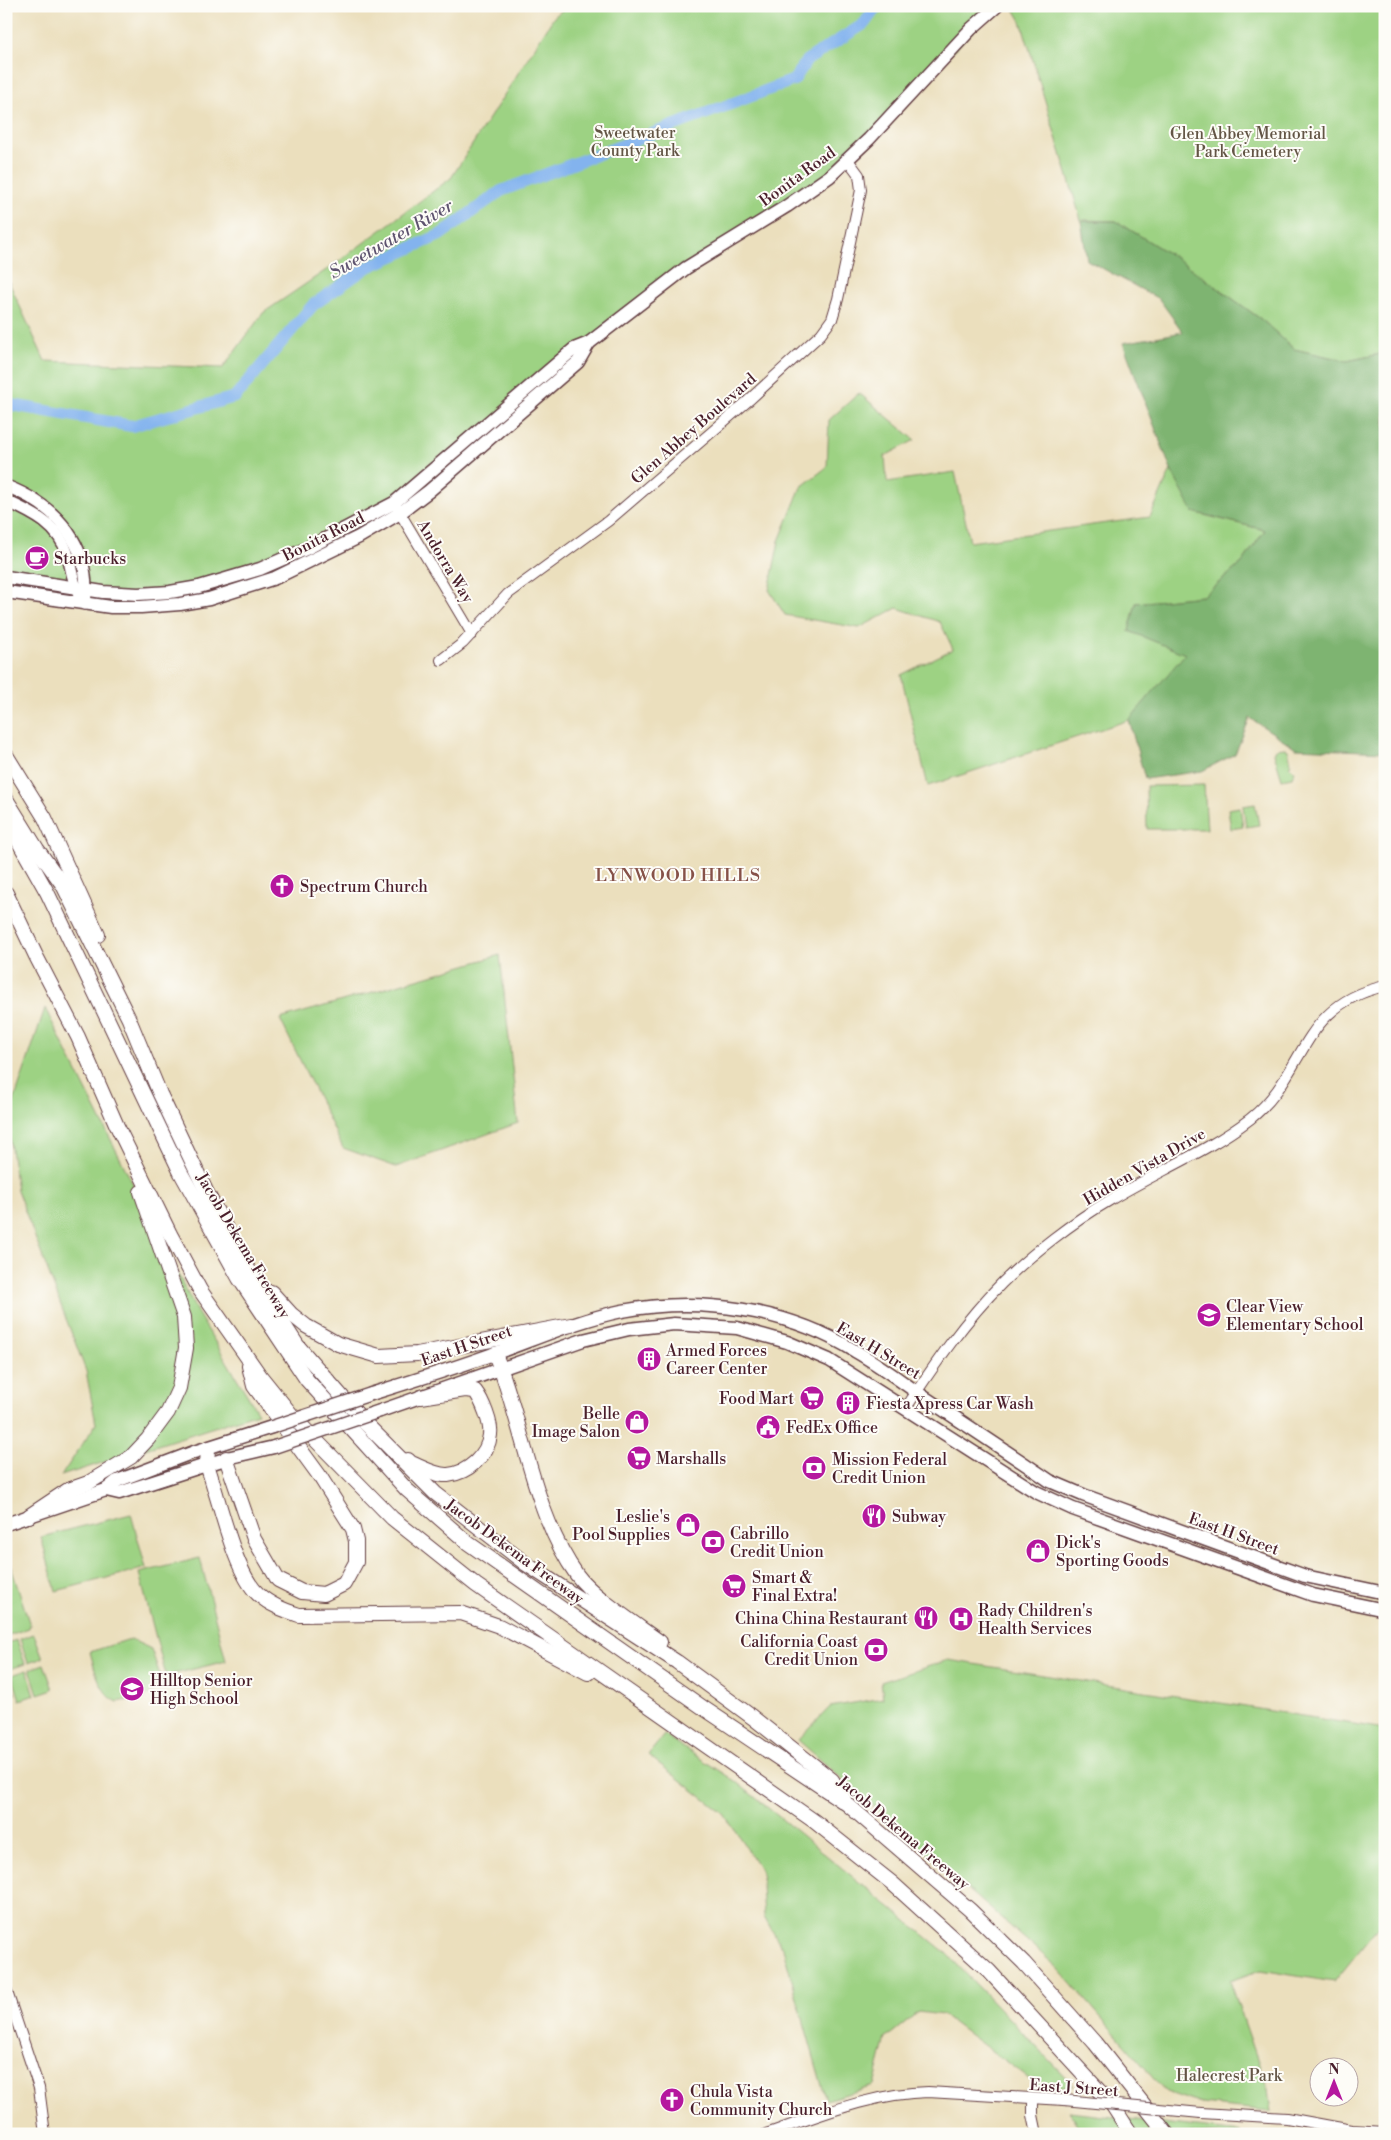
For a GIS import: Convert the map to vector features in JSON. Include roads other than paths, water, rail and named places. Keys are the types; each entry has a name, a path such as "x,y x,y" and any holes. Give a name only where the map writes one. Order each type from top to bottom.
{"highway":[{"path":"6,755 45,818 65,860 108,958 114,988"},
{"path":"6,799 37,849 63,885 114,988 160,1094 206,1191 245,1264 297,1345 364,1422 435,1493 526,1564 677,1662 773,1733 832,1780 847,1804"},
{"name":"Jacob Dekema Freeway","path":"6,819 46,892 181,1173 239,1278 306,1380 407,1490 468,1543 705,1709 847,1804 970,1910 1024,1963 1095,2043 1152,2112 1167,2134"},
{"path":"6,893 78,1037 117,1126 200,1290 246,1356 294,1418 392,1518 476,1585 814,1821 892,1883 989,1971 1113,2106 1131,2134"},
{"path":"29,1516 68,1490 88,1483 131,1457 148,1439 168,1412 179,1388 186,1348 184,1317 117,1126"},
{"path":"223,1221 269,1288 291,1314 338,1344 379,1356 417,1354 570,1325"},
{"path":"494,1354 548,1520 578,1576 602,1598 662,1644 677,1662"},
{"path":"226,1458 254,1539 278,1580 302,1592 324,1594 344,1584 356,1562 356,1541 353,1530 319,1474 254,1386 246,1356"},
{"path":"364,1422 411,1463 445,1475 459,1473 474,1465 491,1434 480,1398 475,1392 464,1390 421,1397"},
{"path":"208,1448 207,1465 242,1572 257,1593 278,1608 299,1615 461,1614 499,1626 646,1704"}],"main road":[{"name":"Bonita Road","path":"6,592 86,604 141,607 180,604 238,591 275,578 359,537 397,508 574,349 589,343 686,268 801,197 848,160 892,115 938,63 997,6"},
{"path":"6,486 38,501 54,514 70,533 80,551 85,567 81,588"},
{"path":"6,501 45,521 58,535 67,553 86,604"},
{"name":"Bonita Road","path":"6,577 138,594 170,592 230,580 260,569 397,508"},
{"name":"East H Street","path":"6,1524 106,1490 117,1481 208,1448 494,1354 570,1325 624,1311 666,1306 718,1307 773,1316 802,1325 854,1350 1050,1480 1083,1495 1305,1576 1385,1593"},
{"name":"East H Street","path":"106,1490 119,1493 226,1458 274,1446 583,1340 629,1329 674,1324 712,1325 764,1334 829,1360 1036,1492 1073,1509 1312,1595 1385,1610"}],"street":[{"name":"Glen Abbey Boulevard","path":"440,660 472,634 508,594 608,521 822,334 832,319 838,299 861,190 860,175 848,160"},
{"name":"Andorra Way","path":"397,508 472,634"},
{"name":"Hidden Vista Drive","path":"906,1408 961,1331 1002,1283 1057,1237 1109,1200 1222,1139 1251,1118 1267,1103 1276,1091 1324,1018 1350,997 1385,986"},
{"path":"6,1990 39,2088 45,2134"},
{"name":"East J Street","path":"766,2134 868,2100 907,2093 928,2092 1033,2100 1064,2100 1201,2113 1287,2118 1352,2130 1385,2132"},
{"path":"1033,2100 1033,2115 1037,2134"}],"waterway":[{"name":"Sweetwater River","path":"6,404 132,426 235,397 313,305 366,268 440,235 501,191 794,80 807,60 864,24 877,6"}],"place":[{"name":"Starbucks","path":"37,558"},
{"name":"Spectrum Church","path":"282,886"},
{"name":"Clear View Elementary School","path":"1209,1315"},
{"name":"Armed Forces Career Center","path":"649,1359"},
{"name":"Food Mart","path":"812,1398"},
{"name":"Fiesta Xpress Car Wash","path":"848,1403"},
{"name":"Belle Image Salon","path":"637,1422"},
{"name":"FedEx Office","path":"768,1427"},
{"name":"Marshalls","path":"639,1458"},
{"name":"Mission Federal Credit Union","path":"814,1468"},
{"name":"Subway","path":"874,1516"},
{"name":"Leslie's Pool Supplies","path":"688,1525"},
{"name":"Cabrillo Credit Union","path":"713,1542"},
{"name":"Dick's Sporting Goods","path":"1038,1551"},
{"name":"Smart & Final Extra!","path":"734,1586"},
{"name":"China China Restaurant","path":"926,1618"},
{"name":"Rady Children's Health Services","path":"961,1619"},
{"name":"California Coast Credit Union","path":"876,1650"},
{"name":"Hilltop Senior High School","path":"132,1689"},
{"name":"Chula Vista Community Church","path":"672,2100"}],"district":[{"name":"LYNWOOD HILLS","path":"678,875"}],"park label":[{"name":"Sweetwater County Park","path":"635,141"},
{"name":"Glen Abbey Memorial Park Cemetery","path":"1248,142"},
{"name":"Halecrest Park","path":"1229,2075"}]}
